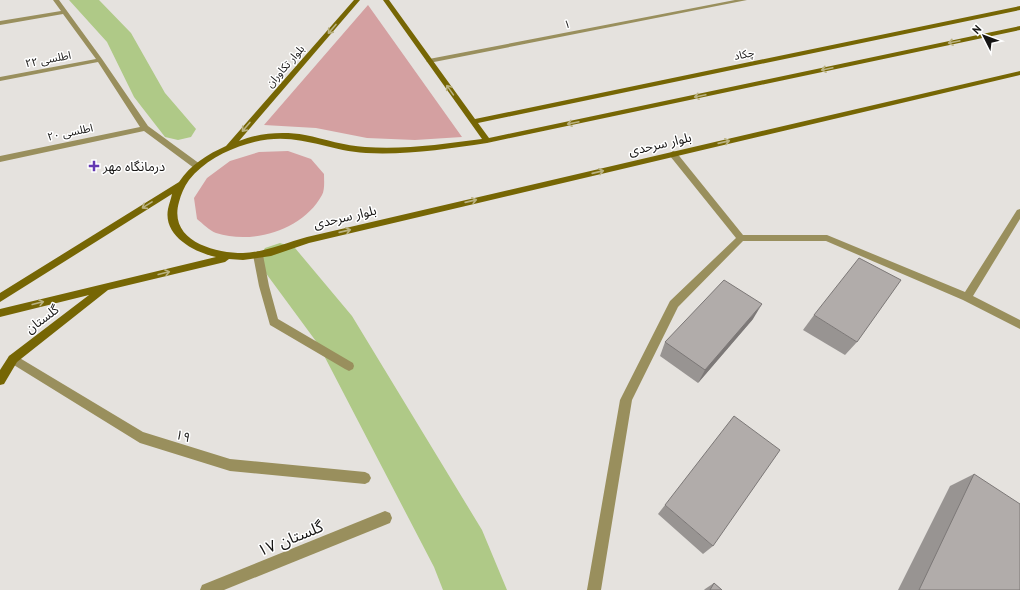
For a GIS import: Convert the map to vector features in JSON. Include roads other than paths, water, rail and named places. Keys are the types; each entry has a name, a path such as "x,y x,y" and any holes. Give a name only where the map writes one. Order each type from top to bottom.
{"main road":[{"name":"بلوار تکاوران","path":"229,147 357,0"},
{"path":"386,0 487,141"},
{"name":"چکاد","path":"472,122 1020,8"},
{"path":"0,298 180,185 197,166 212,156 229,147 250,140 272,136 294,135 313,138 330,144 366,150 403,150 487,141 1020,28"},
{"name":"بلوار سرحدی","path":"230,257 258,256 282,250 307,240 1020,73"},
{"path":"180,185 173,201 171,217 177,231 189,244 201,250 230,257"},
{"path":"0,312 230,257"},
{"name":"گلستان","path":"0,380 13,359 108,286"}],"street":[{"path":"56,0 100,60 145,128 197,166"},
{"path":"700,0 707,6"},
{"name":"۱","path":"429,61 744,0"},
{"path":"0,23 65,12"},
{"name":"اطلسی ۲۲","path":"0,79 100,60"},
{"name":"اطلسی ۲۰","path":"0,159 145,128"},
{"path":"673,154 741,238"},
{"path":"967,297 1020,212"},
{"path":"594,590 626,400 674,304 741,238 827,238 967,297 1020,325"},
{"path":"258,256 264,286 274,322 349,366"},
{"name":"۱۹","path":"13,359 140,437 230,465 365,478"},
{"name":"گلستان ۱۷","path":"207,590 385,518"}],"waterway":[{"path":"83,0 120,39 151,97 178,129"},
{"path":"280,260 335,330 460,552 475,590"}],"place":[{"name":"درمانگاه مهر","path":"94,166"}]}
